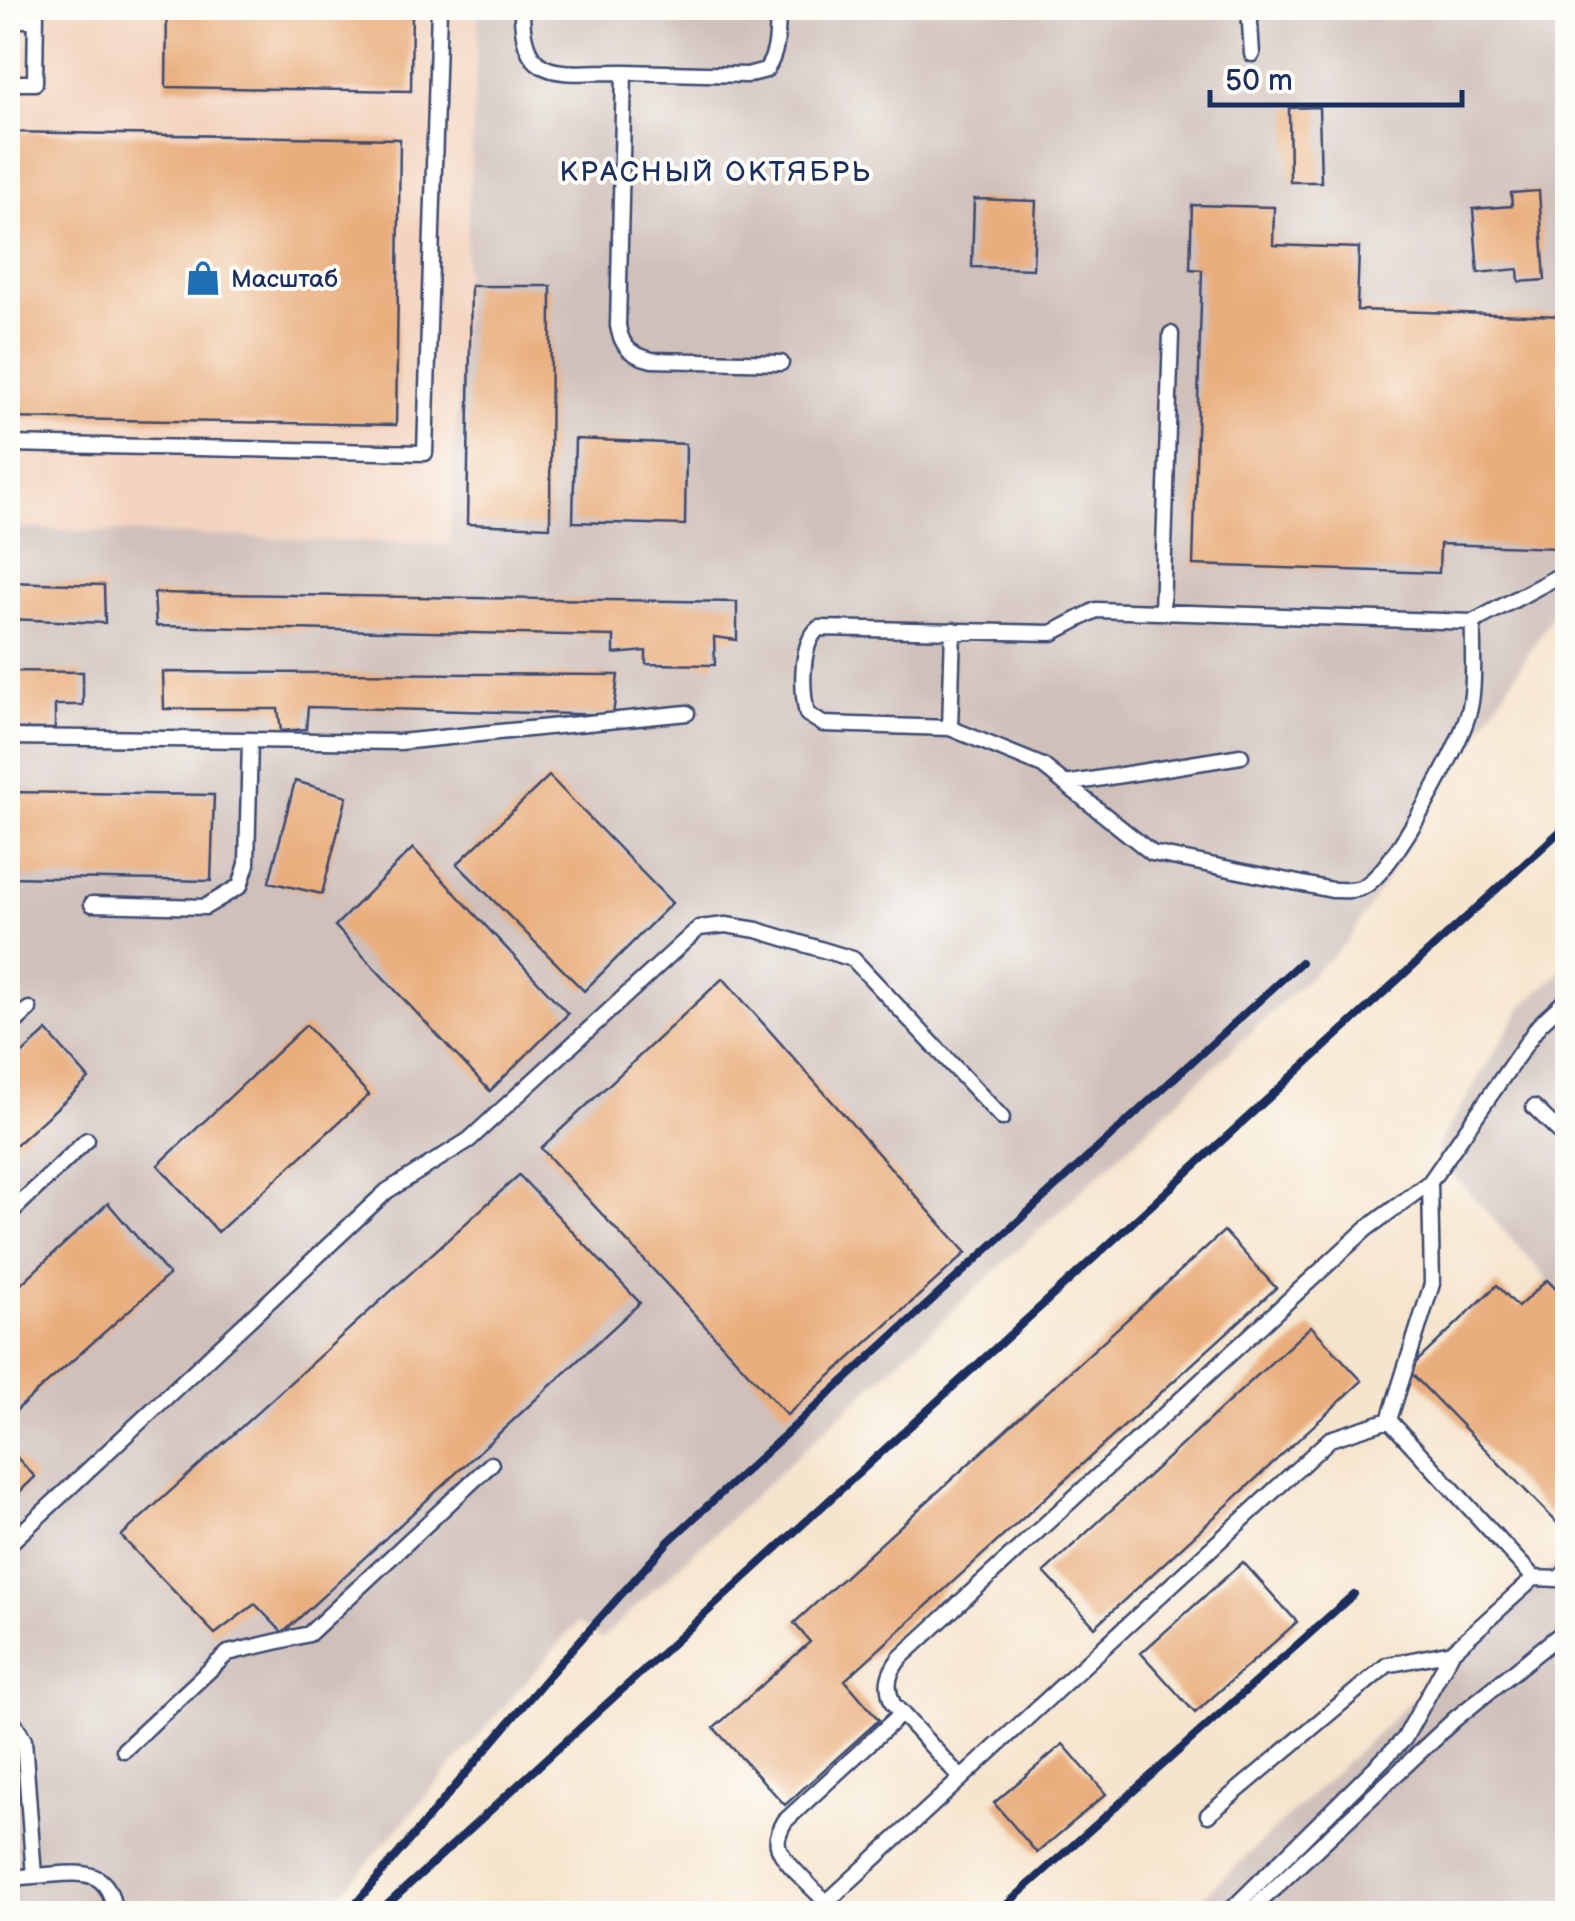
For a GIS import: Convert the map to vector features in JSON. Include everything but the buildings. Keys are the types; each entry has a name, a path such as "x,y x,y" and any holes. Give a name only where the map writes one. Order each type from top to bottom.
{"lane":[{"path":"8,444 425,453 439,8"},
{"path":"522,8 526,51 539,66 558,71 747,75 766,70 774,58 778,8"},
{"path":"1248,8 1252,54"},
{"path":"8,20 36,14 35,83 8,83"},
{"path":"624,72 618,326 622,342 635,356 652,360 781,363"},
{"path":"1162,612 1171,334"},
{"path":"1472,622 1469,713 1423,808 1368,885 1354,890 1332,890 1152,854 1043,766 950,728 814,721 805,704 807,647 810,635 818,628 1052,634 1096,610 1472,622 1568,571"},
{"path":"950,728 953,630"},
{"path":"8,737 400,742 687,713"},
{"path":"92,904 205,907 240,886 246,864 250,740"},
{"path":"1065,784 1241,756"},
{"path":"8,1545 388,1191 470,1140 699,928 726,925 758,930 852,959 1002,1118"},
{"path":"961,1778 893,1704 887,1689 890,1672 900,1658 1366,1229 1430,1182 1539,1025 1568,998"},
{"path":"8,1028 29,1010"},
{"path":"1534,1107 1568,1140"},
{"path":"8,1215 87,1140"},
{"path":"1389,1420 1432,1284 1430,1182"},
{"path":"1389,1420 1534,1578"},
{"path":"814,1914 1330,1439 1389,1420"},
{"path":"124,1750 228,1653 308,1634 491,1464"},
{"path":"1227,1914 1404,1739 1452,1652 1534,1578 1558,1578 1568,1570"},
{"path":"1247,1914 1455,1719 1568,1628"},
{"path":"1208,1815 1387,1666 1452,1652"},
{"path":"8,1712 24,1740 34,1876"},
{"path":"826,1902 785,1858 778,1846 779,1834 785,1821 902,1714"},
{"path":"8,1878 81,1873 98,1877 108,1887 114,1914"}],"shaded area":[{"path":"8,8 479,8 451,545 8,528"},
{"path":"479,8 1567,8 1567,592 1348,941 601,1639 578,1622 324,1913 8,1913 8,528 450,545"},
{"path":"1567,966 1567,1301 1439,1159 1437,1146 1523,1006"},
{"path":"1567,1554 1567,1913 1186,1913"}],"railway":[{"path":"377,1914 1568,824"},
{"path":"347,1914 550,1674 669,1541 1301,962"},
{"path":"996,1914 1354,1594"}],"place":[{"name":"Масштаб","path":"203,278"}],"district":[{"name":"КРАСНЫЙ ОКТЯБРЬ","path":"716,171"}]}
